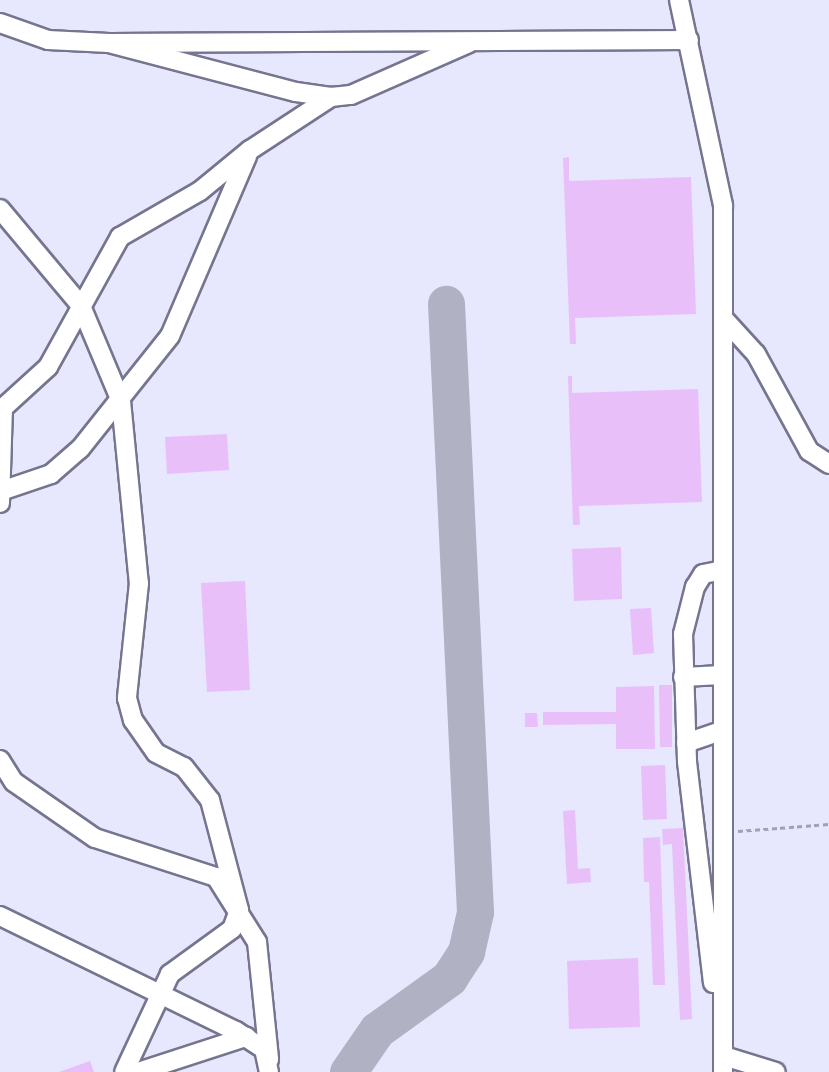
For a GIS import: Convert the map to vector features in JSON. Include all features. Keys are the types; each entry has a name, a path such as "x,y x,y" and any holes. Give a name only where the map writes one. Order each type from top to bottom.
{"lane":[{"path":"679,0 720,181 724,319 721,731 723,1064"},
{"path":"0,23 48,40 109,43 689,40"},
{"path":"109,43 296,92 331,97 351,95 475,41"},
{"path":"0,503 2,409 48,367 120,237 200,191 250,150 331,97"},
{"path":"1,491 51,474 121,401 183,314 204,249 250,150"},
{"path":"0,209 81,306 121,401 139,583 127,698 133,720 156,753 184,767 210,800 239,910 232,929 188,959 159,992 124,1072"},
{"path":"724,319 756,354 809,451 829,464"},
{"path":"723,570 703,574 695,587 683,634 686,743 723,1064"},
{"path":"683,677 722,675"},
{"path":"686,743 721,731"},
{"path":"0,760 14,782 95,838 216,877 257,942 269,1066"},
{"path":"0,916 246,1037 264,1049 269,1066"},
{"path":"138,1072 246,1037"},
{"path":"723,1064 776,1072"}],"path":[{"path":"721,832 829,824"}],"building":[{"path":"569,157 569,181 691,177 696,314 575,318 576,344 570,344 563,158"},
{"path":"568,376 572,376 572,393 698,389 702,502 579,506 580,525 573,525"},
{"path":"227,434 229,470 167,474 165,437"},
{"path":"621,547 622,599 574,601 572,549"},
{"path":"245,581 250,690 207,692 201,583"},
{"path":"651,608 654,653 633,655 630,609"},
{"path":"659,685 672,685 672,747 660,747"},
{"path":"654,686 655,749 616,749 616,724 543,725 543,712 616,712 616,687"},
{"path":"525,713 537,713 538,727 525,727"},
{"path":"665,765 667,819 643,820 641,766"},
{"path":"575,810 578,869 590,868 591,882 567,884 563,811"},
{"path":"683,828 692,1019 680,1020 672,844 663,845 662,829"},
{"path":"660,837 665,985 653,985 649,882 644,882 643,838"},
{"path":"638,958 640,1027 569,1029 567,961"},
{"path":"90,1061 94,1072 59,1072"}],"taxiway":[{"path":"348,1072 377,1030 449,978 466,952 475,912 446,304"}]}
